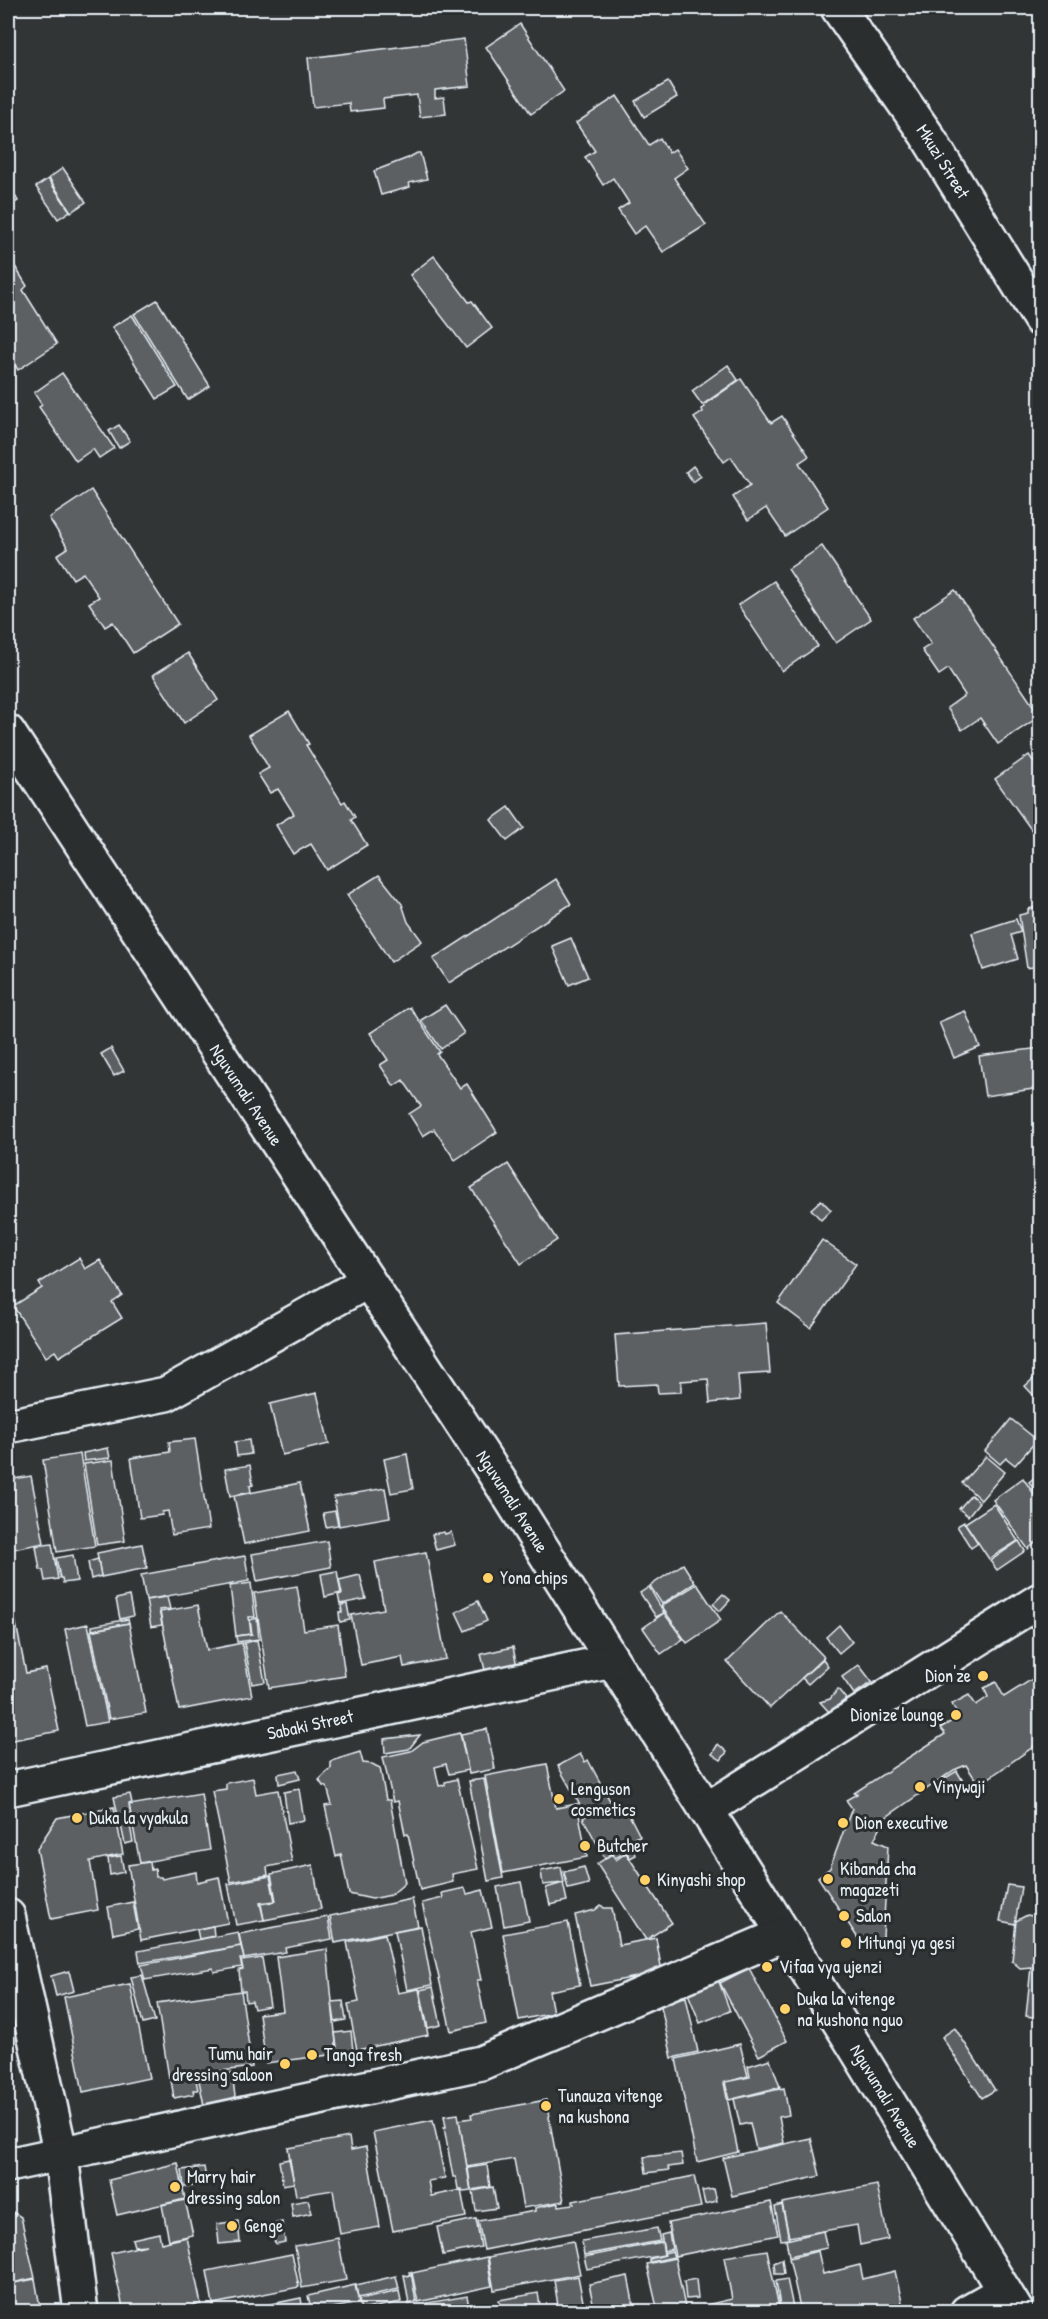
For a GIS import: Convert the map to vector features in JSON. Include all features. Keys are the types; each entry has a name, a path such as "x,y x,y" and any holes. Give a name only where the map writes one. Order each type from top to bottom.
{"street":[{"name":"Mkuzi Street","path":"838,8 926,134 1041,319"},
{"name":"Nguvumali Avenue","path":"8,732 506,1491 782,1935 852,2042 1011,2301"},
{"path":"8,1426 166,1394 368,1281"},
{"path":"706,1810 1041,1600"},
{"name":"Sabaki Street","path":"8,1789 612,1661"},
{"path":"8,1916 61,2154 81,2312"},
{"path":"8,2164 481,2063 782,1935"},
{"path":"967,2312 1011,2301"}],"building":[{"path":"520,24 564,91 531,114 486,47"},
{"path":"464,39 470,86 435,90 435,98 444,97 446,114 420,117 417,95 383,99 384,108 350,112 349,103 313,107 308,58"},
{"path":"668,82 677,97 644,117 635,101"},
{"path":"617,96 649,145 660,138 669,153 675,149 688,168 674,178 706,225 663,252 645,226 634,234 618,210 629,203 613,178 603,185 585,157 595,151 576,123"},
{"path":"420,153 427,179 409,183 410,187 381,195 374,171"},
{"path":"63,168 86,202 71,212 49,178"},
{"path":"48,179 70,211 58,219 36,187"},
{"path":"8,183 18,201 8,207"},
{"path":"8,255 27,286 23,290 57,344 18,370 8,353"},
{"path":"434,256 492,328 466,348 410,275"},
{"path":"157,300 210,386 188,400 134,314"},
{"path":"132,315 177,387 157,399 112,327"},
{"path":"728,365 738,380 702,405 692,391"},
{"path":"62,373 114,448 99,458 93,449 76,461 39,407 42,405 34,393"},
{"path":"741,379 771,423 782,416 809,456 799,463 828,507 785,536 766,508 748,520 733,497 750,485 731,457 724,462 694,418 703,412 704,405"},
{"path":"119,425 130,441 119,448 109,431"},
{"path":"693,466 701,476 693,482 686,472"},
{"path":"91,490 178,624 133,653 113,622 105,627 89,603 99,597 83,573 73,579 57,555 68,548 49,518"},
{"path":"822,546 871,619 836,643 788,569"},
{"path":"774,581 818,646 782,671 738,605"},
{"path":"955,590 1040,716 998,744 980,718 962,730 947,708 965,695 948,669 939,675 922,650 931,644 913,618"},
{"path":"188,653 218,700 184,723 153,675"},
{"path":"289,711 309,744 306,745 342,803 345,801 355,817 351,820 367,845 327,870 311,844 293,854 276,825 294,814 278,789 270,793 258,774 269,768 249,735"},
{"path":"1029,755 1040,771 1040,842 995,779"},
{"path":"509,807 524,828 507,841 491,820"},
{"path":"379,875 402,904 408,922 422,941 391,962 347,895"},
{"path":"556,879 571,904 449,983 433,959"},
{"path":"1040,907 1040,966 1027,968 1019,915 1028,913 1028,909"},
{"path":"1016,919 1021,932 1011,935 1018,959 983,970 972,933"},
{"path":"571,938 588,977 569,985 552,946"},
{"path":"445,1005 464,1033 441,1049 421,1020"},
{"path":"410,1007 440,1052 437,1054 460,1088 467,1084 497,1132 455,1160 434,1129 423,1136 409,1114 421,1106 403,1080 394,1086 380,1065 388,1060 370,1033"},
{"path":"965,1011 980,1047 954,1058 939,1022"},
{"path":"111,1048 124,1071 114,1076 101,1054"},
{"path":"1040,1048 1040,1088 985,1096 979,1056"},
{"path":"508,1164 557,1240 521,1264 471,1188"},
{"path":"821,1200 831,1210 821,1220 811,1209"},
{"path":"822,1240 856,1264 811,1328 778,1303"},
{"path":"79,1258 85,1269 100,1260 122,1295 112,1302 122,1318 59,1357 55,1351 46,1357 13,1306 42,1288 39,1283"},
{"path":"766,1323 770,1373 738,1375 740,1400 710,1403 708,1379 681,1381 681,1392 658,1393 657,1384 619,1386 615,1335"},
{"path":"1040,1373 1040,1408 1034,1401 1037,1399 1025,1386"},
{"path":"317,1393 329,1444 282,1455 270,1404"},
{"path":"1011,1419 1037,1440 1015,1465 1006,1458 1000,1464 985,1451"},
{"path":"195,1439 209,1529 172,1535 168,1511 162,1512 162,1515 140,1518 131,1458 170,1452 169,1442"},
{"path":"249,1440 251,1454 237,1456 235,1442"},
{"path":"108,1448 110,1458 84,1461 83,1453"},
{"path":"80,1454 95,1546 57,1552 43,1460"},
{"path":"407,1454 413,1489 391,1493 384,1459"},
{"path":"986,1456 1005,1472 981,1500 962,1483"},
{"path":"113,1460 125,1541 97,1545 84,1464"},
{"path":"250,1465 253,1485 250,1486 251,1492 230,1496 225,1469"},
{"path":"1040,1473 1040,1499 1029,1482"},
{"path":"31,1476 44,1543 8,1550 8,1480"},
{"path":"1023,1478 1040,1503 1040,1539 1028,1549 993,1500"},
{"path":"300,1483 310,1531 244,1544 234,1496"},
{"path":"385,1488 390,1517 339,1526 334,1497"},
{"path":"971,1495 979,1502 968,1516 959,1509"},
{"path":"994,1504 1018,1541 989,1559 965,1523"},
{"path":"335,1511 338,1525 326,1527 323,1513"},
{"path":"964,1522 978,1543 971,1548 957,1526"},
{"path":"444,1532 445,1534 451,1532 455,1545 436,1550 432,1534"},
{"path":"327,1541 331,1567 257,1581 252,1554"},
{"path":"1019,1541 1025,1551 997,1570 990,1561"},
{"path":"52,1544 58,1579 45,1581 43,1570 40,1570 36,1546"},
{"path":"142,1544 147,1568 101,1577 97,1553"},
{"path":"426,1552 446,1659 404,1667 402,1657 361,1665 351,1615 384,1609 375,1562"},
{"path":"73,1555 77,1581 63,1583 56,1558"},
{"path":"245,1556 249,1581 146,1600 141,1575"},
{"path":"98,1559 101,1576 91,1579 88,1562"},
{"path":"683,1564 695,1583 662,1604 650,1586"},
{"path":"337,1571 341,1593 325,1597 321,1574"},
{"path":"360,1575 366,1599 340,1604 338,1595 342,1594 339,1580"},
{"path":"251,1583 255,1617 249,1617 251,1634 236,1636 230,1586"},
{"path":"697,1584 721,1620 687,1643 661,1606"},
{"path":"297,1586 304,1630 338,1625 345,1676 269,1688 254,1593"},
{"path":"649,1587 664,1613 656,1617 640,1593"},
{"path":"723,1594 730,1600 720,1611 713,1604"},
{"path":"129,1596 133,1616 120,1619 116,1599"},
{"path":"167,1597 170,1609 159,1610 162,1625 151,1627 146,1600"},
{"path":"478,1601 487,1621 465,1631 456,1612"},
{"path":"347,1604 350,1620 340,1622 341,1605"},
{"path":"198,1605 207,1650 242,1643 252,1696 179,1710 160,1612"},
{"path":"13,1609 26,1673 46,1669 59,1731 8,1741 8,1610"},
{"path":"780,1611 824,1657 770,1708 727,1662"},
{"path":"664,1613 683,1639 661,1654 643,1628"},
{"path":"257,1618 259,1639 237,1642 236,1636 252,1634 250,1620"},
{"path":"128,1619 129,1623 92,1630 92,1626"},
{"path":"129,1623 146,1713 109,1719 91,1631"},
{"path":"88,1624 108,1722 85,1726 65,1629"},
{"path":"839,1625 852,1642 839,1653 826,1637"},
{"path":"257,1640 265,1682 252,1684 244,1643"},
{"path":"513,1647 517,1667 486,1674 481,1654"},
{"path":"823,1659 828,1666 808,1684 802,1678"},
{"path":"859,1665 872,1682 854,1694 842,1677"},
{"path":"1040,1674 1040,1742 979,1785 966,1765 954,1770 885,1818 874,1840 888,1846 883,1937 863,1946 818,1877 830,1868 852,1808 846,1800 945,1734 940,1728 959,1717 952,1704 969,1695 976,1705 988,1697 984,1688 996,1682 1004,1697"},
{"path":"838,1689 846,1699 829,1712 820,1702 830,1699"},
{"path":"487,1729 495,1769 469,1774 461,1734"},
{"path":"460,1733 468,1770 449,1774 446,1764 435,1767 439,1786 457,1779 478,1869 452,1874 453,1882 420,1890 408,1834 405,1834 398,1801 393,1802 383,1757 411,1751 423,1742"},
{"path":"420,1735 409,1749 385,1753 384,1739"},
{"path":"718,1744 727,1752 721,1760 712,1754"},
{"path":"360,1752 363,1763 380,1768 386,1800 390,1800 405,1883 391,1895 372,1899 349,1894 341,1854 336,1857 325,1806 332,1805 327,1787 323,1786 319,1780 331,1768 331,1761"},
{"path":"580,1754 585,1762 588,1760 616,1812 625,1807 640,1836 628,1840 636,1855 630,1858 627,1852 615,1858 613,1853 605,1858 583,1818 586,1816 558,1766"},
{"path":"547,1764 556,1808 577,1804 587,1857 503,1873 485,1776"},
{"path":"297,1770 300,1779 279,1784 278,1774"},
{"path":"957,1771 964,1783 950,1792 942,1780"},
{"path":"253,1778 256,1794 278,1790 292,1862 267,1867 268,1875 231,1882 212,1791 226,1789 226,1783"},
{"path":"484,1779 503,1878 488,1881 469,1781"},
{"path":"299,1789 304,1820 288,1823 284,1792"},
{"path":"201,1793 210,1850 140,1863 129,1805"},
{"path":"130,1794 131,1818 119,1821 114,1797"},
{"path":"114,1807 123,1854 90,1861 98,1910 51,1919 37,1849 57,1818"},
{"path":"129,1820 133,1842 125,1844 120,1821"},
{"path":"626,1853 672,1923 646,1940 597,1864 612,1854 616,1860"},
{"path":"121,1856 124,1872 110,1875 108,1858"},
{"path":"150,1862 151,1870 155,1869 156,1877 162,1879 196,1872 197,1882 219,1877 228,1923 141,1940 128,1865"},
{"path":"313,1865 321,1909 264,1920 261,1904 276,1901 271,1874"},
{"path":"561,1867 564,1883 543,1885 541,1871"},
{"path":"584,1867 589,1884 568,1889 564,1872"},
{"path":"270,1876 275,1901 260,1903 264,1920 236,1925 228,1884"},
{"path":"521,1882 529,1921 504,1926 497,1887"},
{"path":"563,1883 567,1901 550,1905 546,1888"},
{"path":"1007,1885 1021,1887 1015,1924 1000,1921"},
{"path":"465,1888 467,1894 483,1890 492,1927 471,1932 481,1980 477,1980 486,2023 451,2031 422,1903 443,1898 442,1893"},
{"path":"1040,1898 1040,2018 1026,2016 1031,1967 1020,1968 1012,1961 1016,1921 1027,1915 1038,1917"},
{"path":"412,1899 418,1926 335,1943 330,1916"},
{"path":"133,1902 138,1929 113,1934 108,1907"},
{"path":"601,1905 604,1908 612,1908 619,1945 656,1938 662,1972 590,1986 575,1915 595,1910"},
{"path":"328,1917 332,1939 285,1948 286,1952 244,1959 239,1934"},
{"path":"568,1922 580,1985 549,1991 553,2013 519,2020 503,1934"},
{"path":"213,1926 214,1936 199,1939 197,1930"},
{"path":"421,1926 432,1985 407,1990 395,1931"},
{"path":"238,1932 241,1946 140,1963 138,1951"},
{"path":"385,1934 398,1993 419,1989 428,2035 357,2050 348,2004 359,2002 347,1942"},
{"path":"241,1946 244,1959 240,1959 242,1967 214,1972 213,1968 145,1980 141,1965"},
{"path":"327,1949 337,2054 266,2063 259,2014 283,2011 276,1957"},
{"path":"262,1958 270,2006 254,2009 252,2001 246,2002 245,1991 241,1991 239,1970 243,1969 241,1961"},
{"path":"749,1968 787,2041 759,2056 720,1983"},
{"path":"69,1971 74,1991 56,1996 51,1976"},
{"path":"142,1975 155,2021 143,2024 131,1977"},
{"path":"718,1979 730,2011 700,2023 687,1991"},
{"path":"130,1984 149,2078 83,2092 64,1997"},
{"path":"433,1987 441,2025 428,2028 420,1990"},
{"path":"241,1991 252,2067 169,2078 157,2003"},
{"path":"686,1997 698,2052 672,2058 660,2002"},
{"path":"343,2001 346,2020 335,2022 332,2002"},
{"path":"955,2028 995,2090 982,2098 942,2037"},
{"path":"351,2031 353,2051 338,2053 335,2033"},
{"path":"740,2044 748,2076 724,2083 738,2152 697,2162 676,2059"},
{"path":"770,2059 780,2087 729,2100 725,2082 750,2077 748,2066"},
{"path":"223,2072 223,2074 232,2073 236,2104 205,2110 198,2076 210,2074 211,2076"},
{"path":"195,2075 198,2090 193,2090 194,2094 174,2098 171,2080"},
{"path":"784,2088 789,2115 779,2117 784,2143 756,2149 750,2123 740,2125 734,2099"},
{"path":"546,2100 564,2201 523,2208 514,2159 467,2167 459,2120 472,2118 471,2114"},
{"path":"458,2114 471,2191 463,2192 462,2189 458,2189 456,2177 453,2177 444,2127 446,2127 444,2116"},
{"path":"433,2120 445,2178 428,2181 431,2196 461,2190 466,2217 393,2231 373,2132"},
{"path":"349,2137 351,2150 366,2147 380,2227 340,2234 333,2190 296,2196 288,2148"},
{"path":"811,2138 820,2176 732,2196 723,2158"},
{"path":"681,2153 683,2165 668,2167 669,2170 646,2173 644,2157"},
{"path":"289,2159 294,2183 283,2185 279,2161"},
{"path":"178,2163 185,2199 117,2215 109,2180"},
{"path":"487,2165 490,2187 471,2190 468,2168"},
{"path":"204,2167 207,2185 184,2187 182,2170"},
{"path":"694,2176 701,2207 484,2250 478,2221 535,2211 535,2208 558,2203 559,2206 574,2204 573,2201"},
{"path":"877,2185 888,2239 860,2245 857,2225 789,2237 782,2203"},
{"path":"493,2187 497,2208 476,2211 473,2191"},
{"path":"714,2189 717,2201 705,2204 702,2191"},
{"path":"185,2200 193,2235 169,2240 162,2205"},
{"path":"308,2200 312,2213 293,2217 291,2203"},
{"path":"771,2202 778,2235 675,2256 668,2223"},
{"path":"782,2205 789,2239 781,2240 775,2207"},
{"path":"8,2209 21,2217 35,2278 8,2284"},
{"path":"476,2219 481,2247 443,2255 437,2227"},
{"path":"238,2221 240,2242 219,2244 217,2224"},
{"path":"282,2222 285,2242 276,2244 266,2226"},
{"path":"657,2228 660,2241 584,2255 582,2241"},
{"path":"823,2231 827,2248 789,2256 786,2240"},
{"path":"159,2233 161,2243 187,2237 201,2304 167,2312 124,2312 111,2253 146,2245 134,2246 132,2239"},
{"path":"669,2233 672,2249 664,2251 661,2235"},
{"path":"338,2238 346,2280 302,2288 295,2246"},
{"path":"573,2241 580,2274 494,2290 488,2257"},
{"path":"662,2242 664,2255 587,2269 584,2257"},
{"path":"767,2250 780,2312 703,2312 702,2306 732,2299 724,2257"},
{"path":"672,2251 674,2257 650,2262 650,2259"},
{"path":"818,2251 823,2274 860,2265 863,2279 895,2271 904,2311 801,2312 789,2258"},
{"path":"292,2254 299,2287 213,2304 207,2271"},
{"path":"487,2257 492,2286 418,2302 412,2273"},
{"path":"675,2258 686,2312 658,2312 647,2264"},
{"path":"782,2259 784,2274 775,2274 774,2263"},
{"path":"409,2272 411,2272 416,2302 409,2304 404,2275 410,2276"},
{"path":"396,2276 399,2289 358,2298 356,2285"},
{"path":"578,2276 585,2312 559,2312 554,2280"},
{"path":"628,2276 635,2312 595,2312 589,2284"},
{"path":"35,2279 41,2312 8,2312 8,2304 11,2303 11,2308 13,2307 9,2284"},
{"path":"696,2279 698,2298 686,2299 684,2281"},
{"path":"787,2279 794,2312 781,2312 776,2281"},
{"path":"355,2285 359,2303 312,2312 308,2296"},
{"path":"399,2291 401,2302 361,2310 359,2300"},
{"path":"538,2293 541,2312 501,2312 499,2300"},
{"path":"467,2296 470,2312 428,2312 427,2303"},
{"path":"301,2298 303,2312 233,2312"}],"place":[{"name":"Yona chips","path":"488,1578"},
{"name":"Dion'ze","path":"983,1676"},
{"name":"Dionize lounge","path":"956,1715"},
{"name":"Vinywaji","path":"920,1787"},
{"name":"Lenguson cosmetics","path":"559,1799"},
{"name":"Duka la vyakula","path":"77,1818"},
{"name":"Dion executive","path":"843,1823"},
{"name":"Butcher","path":"585,1846"},
{"name":"Kibanda cha magazeti","path":"828,1879"},
{"name":"Kinyashi shop","path":"645,1880"},
{"name":"Salon","path":"844,1916"},
{"name":"Mitungi ya gesi","path":"846,1943"},
{"name":"Vifaa vya ujenzi","path":"767,1967"},
{"name":"Duka la vitenge na kushona nguo","path":"785,2009"},
{"name":"Tanga fresh","path":"312,2055"},
{"name":"Tumu hair dressing saloon","path":"285,2064"},
{"name":"Tunauza vitenge na kushona","path":"546,2106"},
{"name":"Marry hair dressing salon","path":"175,2187"},
{"name":"Genge","path":"232,2226"}]}
